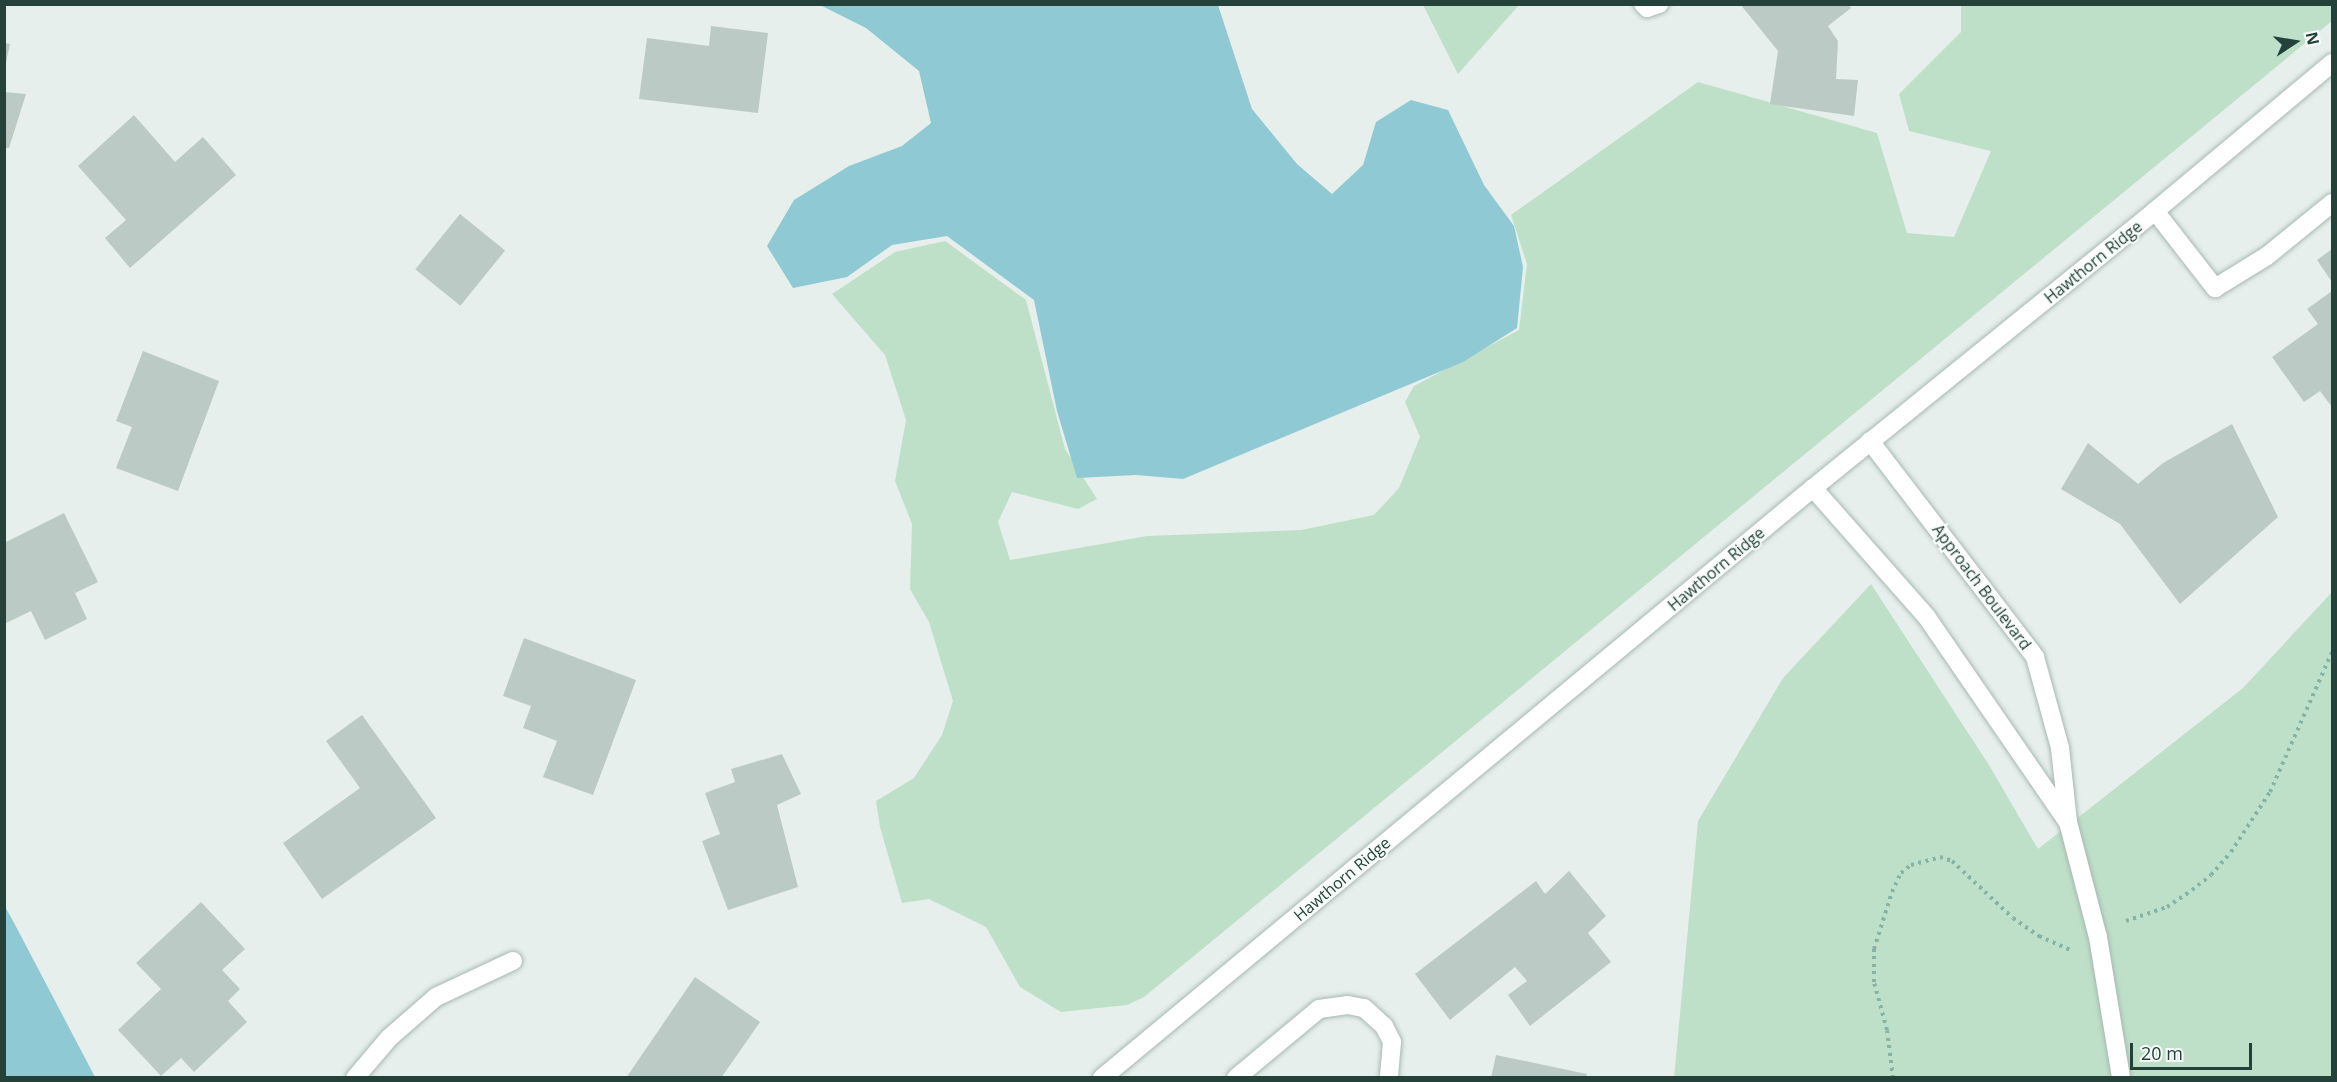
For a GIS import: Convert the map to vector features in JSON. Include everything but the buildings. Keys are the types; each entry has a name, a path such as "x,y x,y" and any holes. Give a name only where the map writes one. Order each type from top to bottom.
{"street":[{"path":"1643,4 1647,8 1659,4"},
{"name":"Hawthorn Ridge","path":"1102,1077 1870,441 2155,211 2332,63"},
{"path":"2155,211 2215,288 2267,256 2332,202"},
{"name":"Approach Boulevard","path":"1870,441 2035,657 2060,748 2068,822 2098,937 2121,1077"},
{"name":"Approach Boulevard","path":"1814,488 1926,616 2068,822"},
{"path":"355,1077 389,1038 436,997 513,961"},
{"path":"1236,1077 1319,1009 1348,1005 1364,1008 1384,1026 1392,1042 1389,1077"}],"green space":[{"path":"1423,5 1519,5 1458,74"},
{"path":"1961,5 2332,5 2332,21 1144,997 1127,1005 1061,1012 1020,987 986,927 929,899 902,903 880,827 876,801 914,778 942,735 953,701 929,622 910,589 912,524 895,481 906,420 885,355 832,294 895,252 945,241 1026,300 1065,449 1097,499 1078,509 1012,492 998,522 1010,560 1147,536 1301,530 1374,515 1399,488 1420,437 1405,402 1414,386 1519,330 1527,264 1511,215 1698,82 1877,133 1907,233 1954,237 1991,151 1909,131 1899,94 1961,32"},
{"path":"1871,584 1989,765 2038,849 2243,688 2332,592 2332,1077 1674,1078 1698,821 1783,678"}],"water":[{"path":"820,5 1218,5 1252,109 1297,164 1332,194 1363,165 1376,122 1411,100 1448,110 1484,185 1514,226 1523,267 1517,328 1463,362 1183,479 1136,475 1077,478 1057,411 1034,300 947,236 892,245 847,277 793,288 767,246 794,200 849,166 902,146 931,123 919,71 866,28"},
{"path":"4,905 12,919 95,1077 5,1077"}]}
